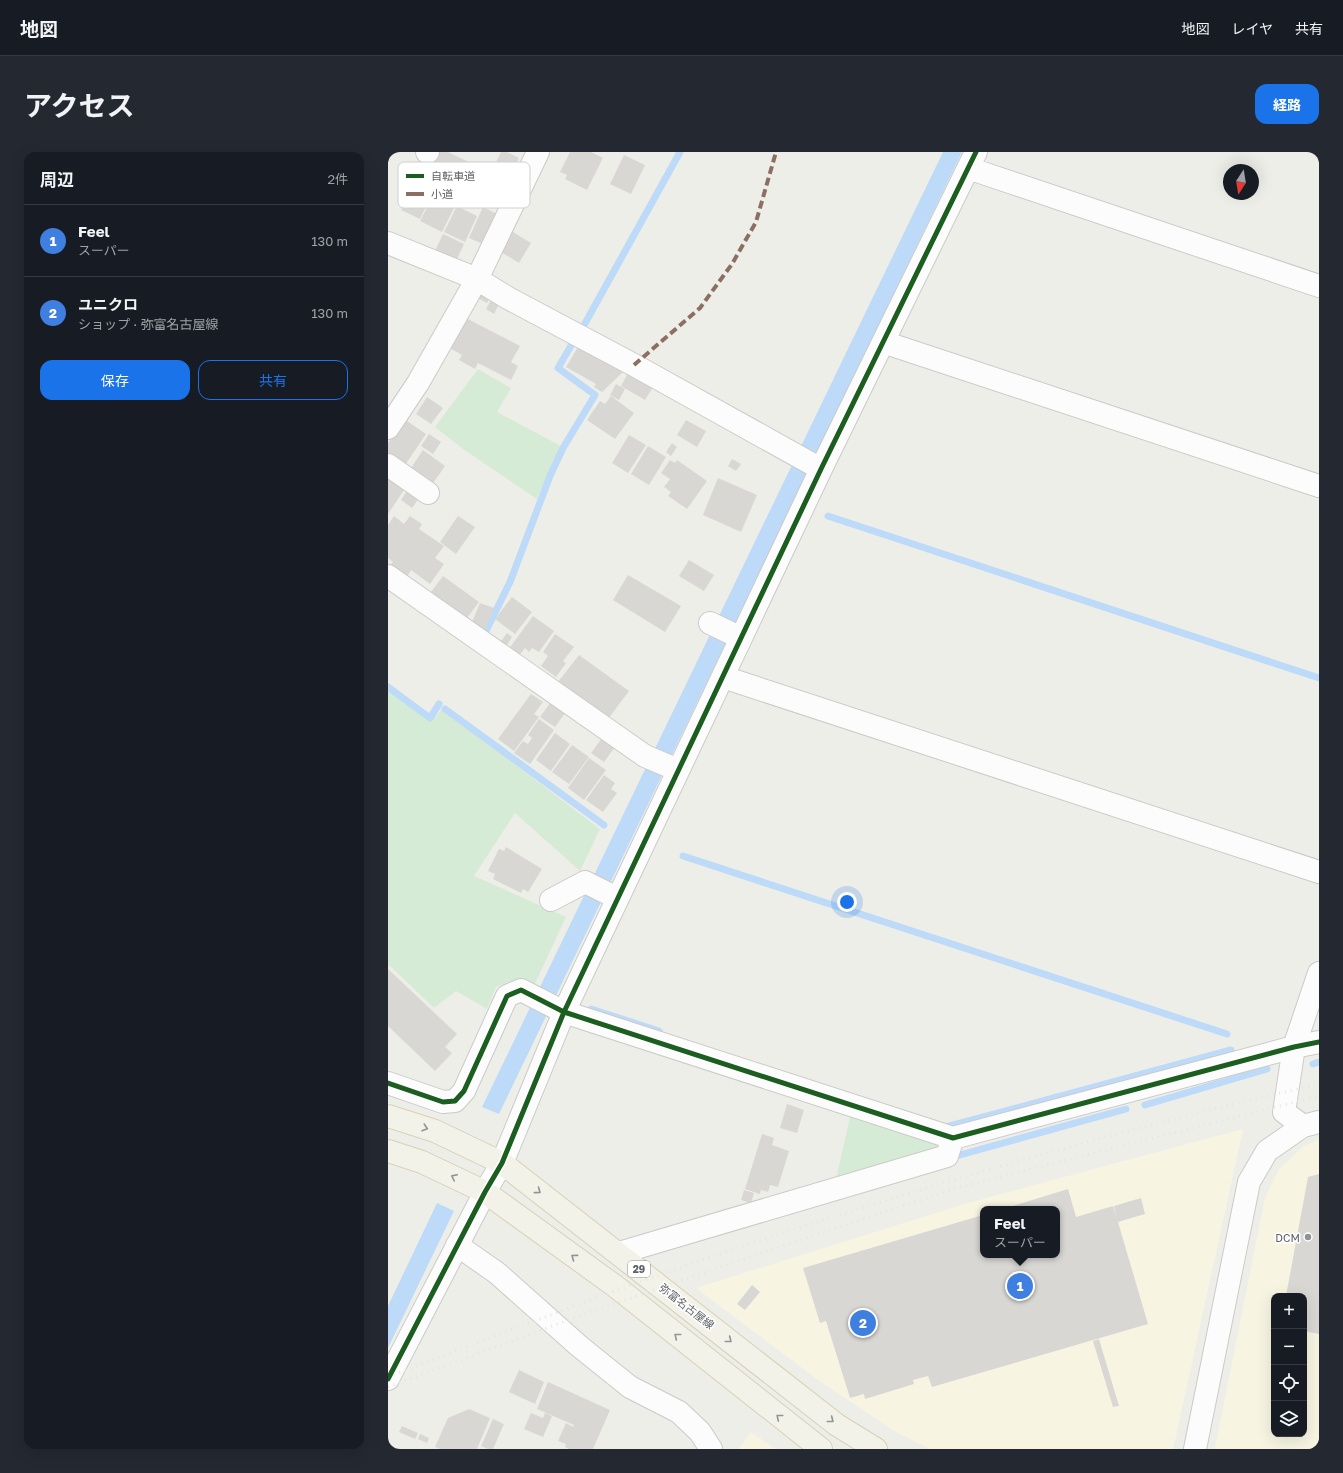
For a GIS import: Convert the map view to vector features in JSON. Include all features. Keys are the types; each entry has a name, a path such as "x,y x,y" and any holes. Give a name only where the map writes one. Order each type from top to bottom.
{"main road":[{"name":"弥富名古屋線","path":"388,1116 435,1131 502,1163 837,1424 876,1449"},
{"name":"29","path":"388,1151 422,1162 485,1192 615,1286 821,1449"}],"street":[{"path":"530,169 538,152"},
{"path":"388,1379 457,1245 502,1163 560,1010 674,769 723,677 737,637 818,467 883,342 972,160 1319,286"},
{"path":"388,428 418,384 478,279 512,208"},
{"path":"388,244 478,279 508,298 634,365 818,467"},
{"path":"883,342 1319,486"},
{"path":"388,465 428,493"},
{"path":"388,576 645,756 674,769"},
{"path":"710,623 737,637"},
{"path":"723,677 1319,872"},
{"path":"551,900 585,882 614,896"},
{"path":"1311,1124 1284,1112 1294,1047 1319,973"},
{"path":"388,1083 443,1102 455,1101 464,1091 507,996 521,990 560,1010 953,1138 1294,1047 1319,1042"},
{"path":"1195,1449 1249,1182 1267,1150 1311,1124"},
{"path":"619,1253 947,1156 953,1138"},
{"path":"457,1245 497,1273 579,1346 630,1387 679,1412 700,1432 711,1449"}],"shaded area":[{"path":"1243,1129 1173,1449 930,1449 896,1432 817,1379 696,1288 968,1203"},
{"path":"1319,1139 1319,1449 1215,1449 1265,1198 1279,1169 1303,1147"},
{"path":"751,1432 775,1449 739,1449"}],"green space":[{"path":"478,369 511,388 497,412 561,446 537,499 463,449 435,427"},
{"path":"388,686 435,717 442,709 600,829 580,871 515,813 474,876 566,917 533,988 515,980 496,987 487,1009 456,991 434,1008 389,965 388,966"},
{"path":"850,1117 937,1143 940,1148 835,1183"}],"water":[{"path":"943,152 962,152 499,1114 482,1107"},
{"path":"437,1203 454,1211 388,1348 388,1306"}],"building":[{"path":"437,152 448,152 469,162 432,162"},
{"path":"501,152 507,152 519,158 517,162 496,162"},
{"path":"570,152 591,152 603,158 587,190 565,179 567,175 560,172"},
{"path":"624,155 645,165 631,194 610,184"},
{"path":"402,208 425,208 420,219 401,210"},
{"path":"426,208 454,208 442,232 420,221"},
{"path":"456,208 461,208 477,216 465,242 444,232"},
{"path":"483,208 499,215 485,245 469,238"},
{"path":"508,229 531,243 519,263 496,249"},
{"path":"443,234 464,244 455,263 434,253"},
{"path":"476,288 491,296 487,303 472,295"},
{"path":"491,300 499,304 494,314 486,309"},
{"path":"462,316 520,346 511,362 518,366 511,380 478,363 475,369 459,360 462,355 446,346"},
{"path":"578,347 623,372 602,392 594,387 596,384 566,367"},
{"path":"628,373 653,387 645,400 621,386"},
{"path":"616,384 625,389 619,400 610,395"},
{"path":"611,396 634,413 615,439 587,420 600,401 605,404"},
{"path":"427,397 443,408 431,424 416,414"},
{"path":"404,419 426,434 403,468 388,457 388,443"},
{"path":"686,420 706,431 697,447 677,435"},
{"path":"429,434 441,442 433,454 421,446"},
{"path":"629,435 646,445 628,473 612,463"},
{"path":"672,443 677,447 671,456 666,452"},
{"path":"648,446 666,457 649,485 631,474"},
{"path":"423,450 445,466 429,489 407,474"},
{"path":"732,459 741,464 736,471 728,466"},
{"path":"670,460 675,463 677,460 707,481 687,509 668,496 671,492 664,487 670,479 661,473"},
{"path":"718,478 757,495 741,532 703,515"},
{"path":"388,479 404,490 388,514"},
{"path":"410,486 422,494 412,508 401,500"},
{"path":"394,516 404,524 410,516 422,524 419,529 444,546 435,558 444,564 430,584 411,570 407,577 390,565 393,562 388,558 388,525"},
{"path":"458,516 475,527 456,554 440,542"},
{"path":"689,560 714,575 704,591 679,576"},
{"path":"628,575 681,606 665,632 613,600"},
{"path":"443,576 479,602 467,618 431,592"},
{"path":"512,597 532,612 515,634 495,619"},
{"path":"480,603 494,608 485,630 471,624"},
{"path":"533,616 554,631 539,652 532,648 529,652 525,648 518,657 508,650"},
{"path":"507,633 512,637 505,648 499,644"},
{"path":"555,634 574,647 563,661 566,663 556,677 541,666 548,656 543,652"},
{"path":"579,655 629,691 608,719 558,682"},
{"path":"531,694 543,702 534,714 539,717 514,751 498,739"},
{"path":"550,703 565,713 555,727 540,717"},
{"path":"539,719 554,730 530,764 514,753 523,741 528,744 532,738 528,735"},
{"path":"555,733 570,744 551,771 536,760"},
{"path":"602,738 615,747 604,762 591,753"},
{"path":"572,745 589,757 569,784 552,772"},
{"path":"589,758 606,770 584,800 568,788"},
{"path":"604,775 615,783 611,789 617,793 603,812 586,800"},
{"path":"506,847 542,869 528,892 523,889 521,893 493,879 495,874 488,871 499,849 504,851"},
{"path":"388,969 457,1034 445,1047 452,1053 435,1071 388,1026"},
{"path":"787,1104 804,1110 797,1133 780,1128"},
{"path":"762,1134 774,1138 772,1145 789,1151 778,1187 770,1185 768,1192 761,1190 760,1194 745,1189"},
{"name":"DCM","path":"1319,1174 1319,1334 1307,1332 1307,1293 1287,1293 1308,1177"},
{"path":"1068,1189 1076,1217 1113,1206 1116,1215 1114,1206 1141,1198 1145,1214 1118,1222 1148,1324 932,1387 928,1376 913,1380 914,1384 865,1399 864,1394 850,1398 826,1321 820,1323 803,1268 980,1216 980,1258 1060,1258 1060,1206 1013,1206"},
{"path":"744,1190 754,1193 751,1203 741,1200"},
{"path":"752,1285 760,1292 745,1310 737,1304"},
{"path":"1099,1339 1119,1406 1113,1407 1093,1341"},
{"path":"519,1370 544,1382 535,1404 509,1392"},
{"path":"548,1382 610,1410 593,1449 569,1449 565,1447 566,1444 558,1441 566,1423 573,1427 574,1425 537,1409"},
{"path":"469,1409 490,1418 477,1449 440,1449 435,1447 448,1418"},
{"path":"531,1413 543,1418 545,1413 552,1416 543,1437 524,1429"},
{"path":"493,1419 504,1424 493,1449 488,1449 481,1446"},
{"path":"402,1426 418,1433 415,1439 399,1432"},
{"path":"420,1434 429,1438 427,1443 418,1439"}],"waterway":[{"path":"583,327 680,152"},
{"path":"484,635 510,582 550,476 563,448 595,395 558,368 572,344"},
{"path":"828,516 1319,678"},
{"path":"388,687 430,718 439,704"},
{"path":"445,709 604,825"},
{"path":"683,856 1227,1034"},
{"path":"591,1009 659,1031"},
{"path":"942,1126 946,1127 1231,1050"},
{"path":"1313,1064 1319,1062"},
{"path":"1145,1105 1267,1069"},
{"path":"960,1155 1126,1109"}],"railway":[{"path":"388,1377 627,1287 723,1253 839,1215 1112,1135 1319,1084"},
{"path":"388,1387 587,1313 960,1187 1319,1096"}],"marked path":[{"path":"634,365 700,308 732,264 756,222 776,152"}],"cycle path":[{"path":"388,1379 485,1192 502,1163 564,1012 821,469 976,152"},
{"path":"388,1083 443,1102 455,1101 464,1091 507,996 521,990 564,1012 953,1138 1294,1047 1319,1042"}],"place":[{"name":"DCM","path":"1308,1237"},
{"name":"Feel","path":"1020,1286"},
{"name":"ユニクロ","path":"863,1323"}]}
